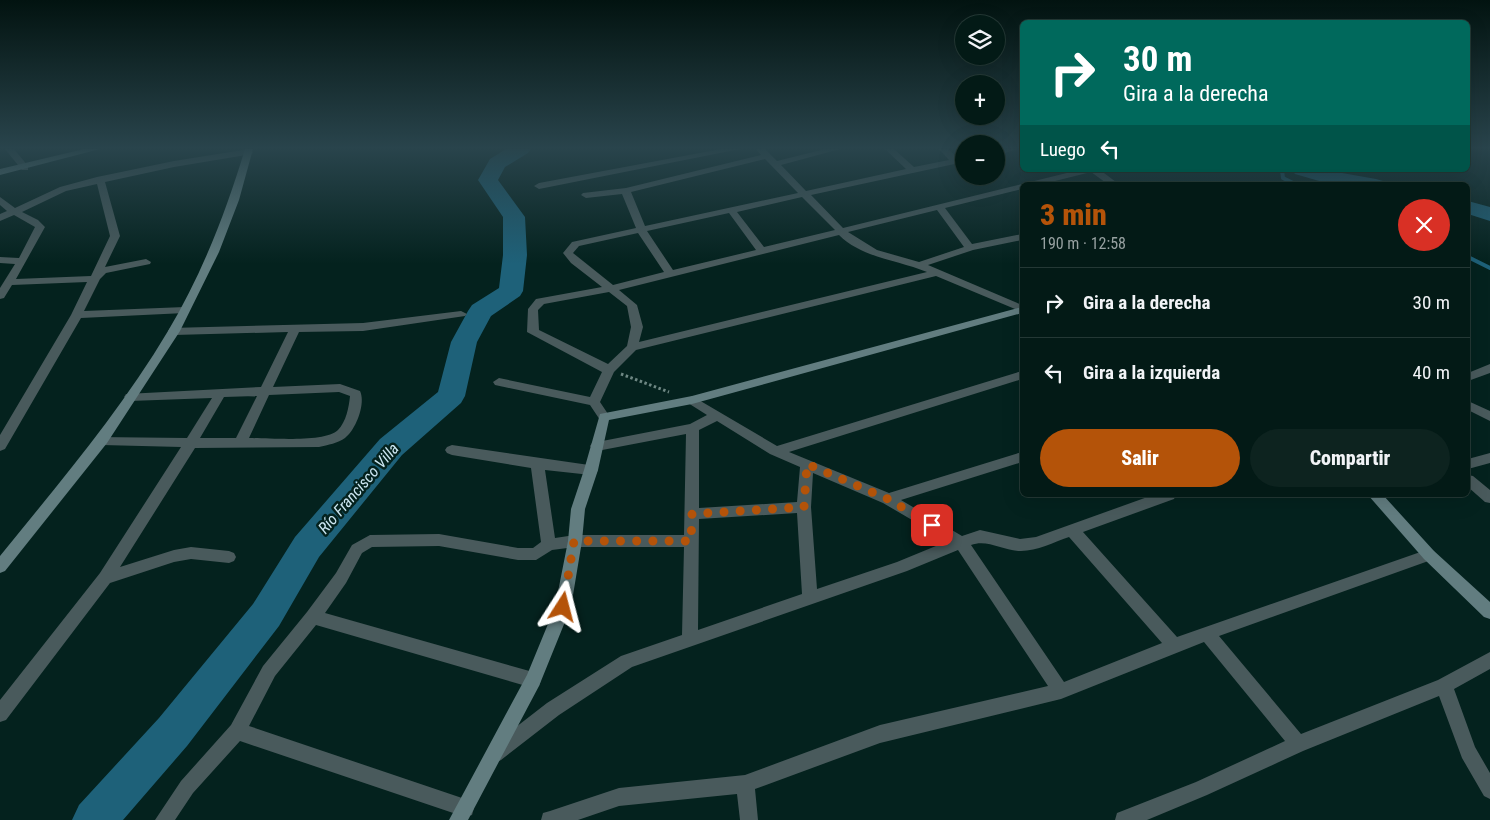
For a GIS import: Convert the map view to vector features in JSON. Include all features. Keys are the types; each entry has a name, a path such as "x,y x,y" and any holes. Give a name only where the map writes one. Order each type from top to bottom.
{"main road":[{"path":"0,567 102,440 174,331 214,252 238,187"},
{"path":"462,814 533,680 563,607 578,508 591,470 604,418 692,400 1020,310"},
{"path":"1377,497 1429,555 1490,612"}],"street":[{"path":"0,218 69,187"},
{"path":"0,446 77,315 115,236 102,187"},
{"path":"586,195 626,191 642,187"},
{"path":"798,187 849,239 873,252 918,264 1020,308"},
{"path":"594,402 609,370 632,347 638,327 632,305 574,261 568,253 570,249 576,244 835,187"},
{"path":"609,370 533,332 533,309 540,301 610,289 1017,187"},
{"path":"626,191 631,209 641,230 654,253 670,273"},
{"path":"0,200 13,211 35,222 40,227 10,282 0,296"},
{"path":"939,206 970,248"},
{"path":"731,210 761,250"},
{"path":"918,264 970,248 1020,236"},
{"path":"0,260 22,261"},
{"path":"10,282 93,279 103,271 146,262"},
{"path":"632,347 937,273"},
{"path":"77,315 185,310"},
{"path":"174,331 363,327 460,314"},
{"path":"240,443 295,329"},
{"path":"1470,376 1490,368"},
{"path":"775,451 1020,376"},
{"path":"499,382 594,402 604,418"},
{"path":"102,440 191,443 320,442 333,439 344,432 357,402 356,394 340,388 130,397"},
{"path":"0,714 105,578 220,394"},
{"path":"692,400 775,451 888,499 961,542 1061,691"},
{"path":"1470,406 1490,417"},
{"path":"597,446 693,428 718,416"},
{"path":"690,638 693,428"},
{"path":"452,450 537,464 591,470"},
{"path":"888,499 1020,458"},
{"path":"1470,463 1490,458"},
{"path":"537,464 549,545"},
{"path":"807,464 804,507 810,597"},
{"path":"1470,482 1490,498"},
{"path":"491,757 553,709 628,660 902,567 980,536 1020,545 1036,543 1164,497"},
{"path":"692,514 804,507"},
{"path":"1073,531 1174,645"},
{"path":"164,820 187,787 237,731 269,670 313,617 341,578 357,548 370,541 439,540 518,554 536,554 549,545 574,541 691,541"},
{"path":"105,578 174,556 191,554 229,557"},
{"path":"550,820 619,797 746,784 880,734 1061,691 1174,645 1429,555"},
{"path":"313,617 533,680"},
{"path":"1207,633 1298,744"},
{"path":"1124,820 1200,789 1298,744 1444,686 1490,660"},
{"path":"1444,686 1468,752 1490,790"},
{"path":"237,731 462,814"},
{"path":"746,784 749,820"}],"path":[{"path":"609,370 692,400"}],"waterway":[{"name":"Río Francisco Villa","path":"94,820 173,732 266,615 307,547 391,447 451,396 464,342 481,311 511,291 515,255 514,217 493,187"},
{"path":"1470,208 1490,214"},
{"path":"1470,258 1490,268"}],"route":[{"path":"563,607 574,541 691,541 692,514 804,507 807,464 888,499 932,525"}]}
